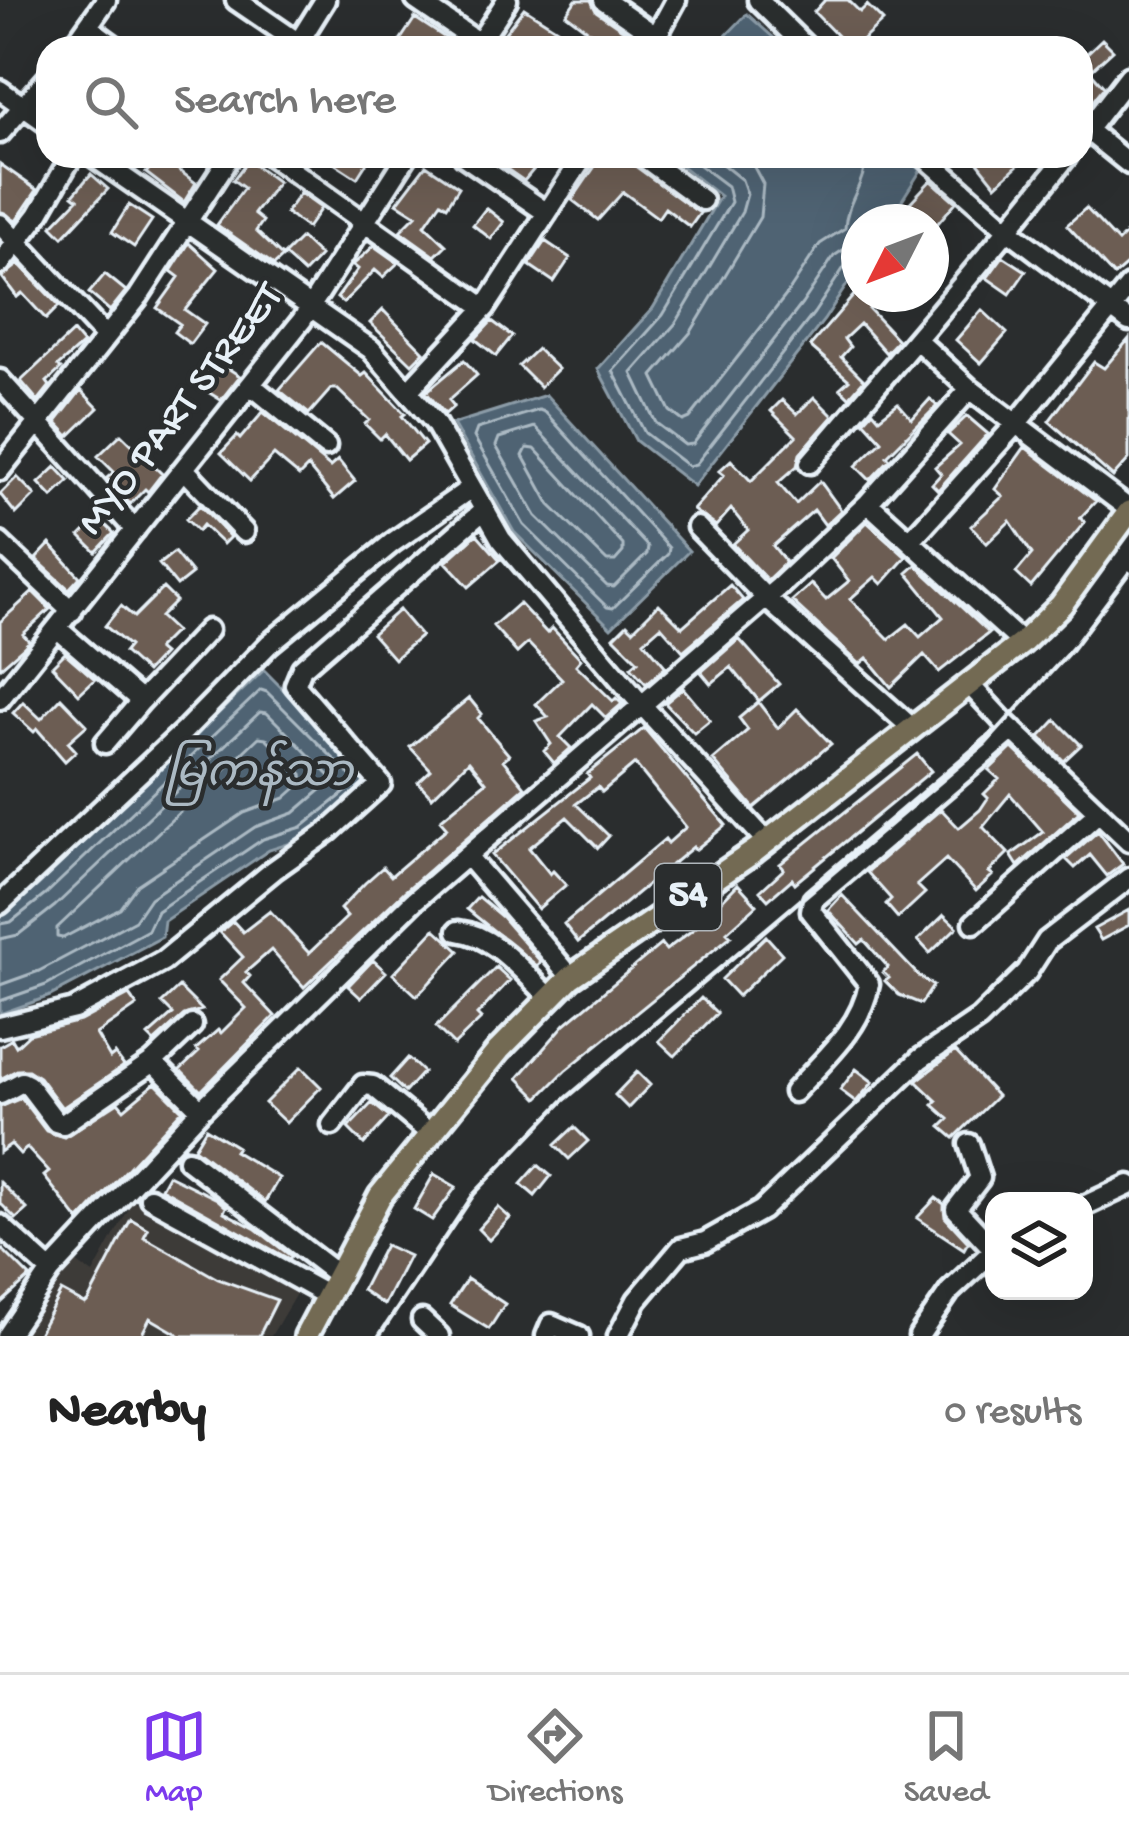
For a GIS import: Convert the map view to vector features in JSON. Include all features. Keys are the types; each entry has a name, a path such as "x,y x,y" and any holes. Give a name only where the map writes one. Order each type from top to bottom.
{"main road":[{"name":"54","path":"306,1336 380,1196 499,1050 550,998 571,977 767,842 1022,643 1060,604 1129,510"}],"street":[{"path":"81,36 106,0"},
{"path":"236,0 286,36"},
{"path":"305,36 325,0"},
{"path":"416,0 466,36"},
{"path":"486,36 507,0"},
{"path":"604,0 647,36"},
{"path":"657,36 676,0"},
{"path":"758,0 795,36"},
{"path":"88,27 100,36"},
{"path":"1093,122 1129,76"},
{"path":"0,90 36,116"},
{"path":"0,133 36,91"},
{"path":"1093,140 1129,164"},
{"path":"0,264 64,168"},
{"path":"110,168 371,350 435,423 501,539 640,703 767,842"},
{"path":"0,470 106,338 222,168"},
{"path":"288,168 485,308"},
{"name":"MYO PART STREET","path":"0,699 310,308 399,168"},
{"path":"481,168 547,213"},
{"path":"408,391 485,308 576,168"},
{"path":"658,168 702,200"},
{"path":"938,168 1007,229 1129,321"},
{"path":"810,464 918,341 1057,168"},
{"path":"0,224 106,338"},
{"path":"910,541 1016,424 1129,286"},
{"path":"918,341 970,388 1129,510"},
{"path":"0,380 135,530"},
{"path":"251,385 326,446"},
{"path":"7,1336 51,1271 201,1109 414,902 766,598 868,503 970,388"},
{"path":"184,469 244,532"},
{"path":"0,904 269,644 392,543 471,488"},
{"path":"868,503 1022,643"},
{"path":"0,1027 74,1009 163,961 329,831 381,784 296,685 302,668 484,510"},
{"path":"698,527 766,598 912,728"},
{"path":"0,543 72,611"},
{"path":"59,630 141,701"},
{"path":"105,743 208,630"},
{"path":"969,684 1129,841"},
{"path":"794,1092 856,1023 865,1009 869,984 811,911 813,900 1013,730"},
{"path":"974,923 1099,812"},
{"path":"468,857 571,977"},
{"path":"618,1336 637,1300 681,1248 705,1242 762,1210 920,1059 979,1018 1027,972 1047,941 1129,878"},
{"path":"458,931 487,940 550,998"},
{"path":"0,1094 22,1082 56,1122 63,1124 153,1062 193,1025"},
{"path":"153,1062 201,1109"},
{"path":"332,1125 363,1085 373,1086 431,1134"},
{"path":"969,1144 980,1178 956,1209 985,1240"},
{"path":"188,1160 334,1286"},
{"path":"1093,1203 1129,1185"},
{"path":"150,1198 334,1286"},
{"path":"0,1225 51,1271"},
{"path":"919,1336 950,1291 985,1258"},
{"path":"422,1320 439,1336"},
{"path":"546,1336 551,1324 579,1336"}],"shaded area":[{"path":"133,1201 297,1292 271,1336 22,1336 70,1258 93,1274"}],"water":[{"path":"747,14 772,36 726,36"},
{"path":"684,168 921,170 899,204 841,204 841,294 694,486 636,441 598,369 653,308 720,196"},
{"path":"546,395 689,551 611,628 514,532 453,424"},
{"name":"မြကန်သာ","path":"264,670 375,782 307,838 269,850 164,921 162,937 50,996 0,1014 0,916"}],"building":[{"path":"576,0 591,0 596,11 632,36 595,36 566,14"},
{"path":"825,0 848,0 860,12 867,5 883,21 867,36 837,36 814,12"},
{"path":"524,8 557,29 553,36 503,36"},
{"path":"415,18 442,36 403,36"},
{"path":"1102,39 1113,50 1093,68 1093,48"},
{"path":"1093,74 1104,87 1093,101"},
{"path":"0,164 37,190 16,221 0,211"},
{"path":"150,168 176,168 196,183 184,202 146,173"},
{"path":"242,168 259,168 278,182 254,214 263,221 256,231 283,257 274,265 217,225 244,188 233,180"},
{"path":"342,168 363,168 357,178"},
{"path":"424,168 459,187 447,206 441,202 425,225 446,245 435,256 400,231 416,215 397,203"},
{"path":"505,168 535,168 524,181"},
{"path":"594,168 639,168 700,213 690,227 665,208 658,218 623,192 598,220 572,200"},
{"path":"983,168 1015,168 996,185"},
{"path":"91,174 108,189 63,237 52,226 78,199 73,195"},
{"path":"931,180 956,202 949,210 949,204 909,204"},
{"path":"300,193 321,208 307,228 286,213"},
{"path":"129,205 152,220 134,247 112,232"},
{"path":"486,208 504,222 491,239 473,225"},
{"path":"1086,208 1118,242 1129,231 1129,263 1114,276 1067,225"},
{"path":"301,238 320,256 304,273 284,255"},
{"path":"545,241 570,258 554,282 529,265"},
{"path":"189,243 218,269 185,310 205,324 190,344 174,332 180,324 157,308 179,277 171,271"},
{"path":"374,246 398,263 383,277 375,270 343,303 337,298 358,269 353,265"},
{"path":"1003,256 1026,271 1010,294 987,278"},
{"path":"19,264 59,306 46,319 22,293 17,297 2,277"},
{"path":"105,274 126,291 110,311 89,293"},
{"path":"383,310 424,352 412,364 370,323"},
{"path":"841,310 872,312 898,340 886,353 860,324 844,339 850,347 841,357 864,380 849,397 840,388 849,380 810,346"},
{"path":"982,310 1007,333 981,363 956,340"},
{"path":"492,321 512,336 496,356 475,339"},
{"path":"73,332 83,344 58,366 61,369 47,382 50,386 38,401 21,381"},
{"path":"1129,339 1129,459 1113,477 1049,421 1094,362 1104,368"},
{"path":"321,342 362,376 366,373 405,414 402,416 425,444 406,460 385,434 380,439 365,424 369,420 337,389 331,389 309,414 279,390"},
{"path":"537,349 558,369 540,387 519,366"},
{"path":"212,358 240,376 221,400 195,384"},
{"path":"464,360 477,375 449,400 454,406 445,414 426,392"},
{"path":"81,390 98,408 69,436 56,422"},
{"path":"814,397 833,416 800,454 797,466 778,483 796,504 820,481 841,510 825,525 814,510 773,546 786,562 767,580 733,544 748,530 731,509 716,526 693,510 731,460 751,481 796,436 771,411 782,400 797,414"},
{"path":"930,399 937,406 870,480 856,466 882,441 864,421 873,411 879,418 898,403 912,419"},
{"path":"263,412 330,467 338,460 355,481 334,499 308,467 299,476 274,455 250,481 221,453"},
{"path":"967,416 988,434 938,490 932,484 941,474 935,467 960,445 948,434"},
{"path":"121,434 162,474 130,504 107,478 114,472 98,456"},
{"path":"1025,447 1096,501 1080,518 1085,522 1031,587 1016,573 1032,554 1010,521 987,543 971,526 1003,496 995,489"},
{"path":"56,467 69,481 52,497 39,483"},
{"path":"17,477 35,495 16,514 0,494"},
{"path":"200,505 230,537 223,544 203,525 198,531 186,519"},
{"path":"98,518 114,533 96,552 80,536"},
{"path":"867,522 906,557 882,584 875,577 850,599 889,639 908,624 920,637 943,617 907,573 916,565 989,633 939,672 924,655 891,687 867,658 860,664 792,601 811,584 826,600 849,581 831,558"},
{"path":"477,534 500,560 469,587 446,562"},
{"path":"50,544 80,577 69,589 36,559"},
{"path":"174,552 192,574 177,586 159,564"},
{"path":"730,585 743,600 683,651 661,626 644,641 666,667 646,684 631,667 638,661 614,637 627,624 633,630 659,604 682,627"},
{"path":"163,588 176,601 160,617 175,631 157,649 163,654 146,672 124,652 129,646 105,626 121,606 134,617"},
{"path":"33,592 50,609 23,634 29,641 24,647 0,668 0,622"},
{"path":"519,603 547,633 552,628 581,659 576,665 622,704 606,718 592,704 560,737 571,748 554,763 544,751 551,744 536,721 548,717 536,704 562,679 528,643 517,653 493,626"},
{"path":"399,610 421,636 394,659 372,634"},
{"path":"739,639 779,684 759,701 731,667 711,684 701,672"},
{"path":"65,653 95,679 79,694 52,666"},
{"path":"683,688 710,720 694,733 665,703"},
{"path":"61,698 87,725 68,742 76,751 65,761 37,729 34,732 13,713 23,702 41,719"},
{"path":"469,698 482,714 478,718 509,755 503,760 525,787 304,987 271,950 246,972 250,976 244,983 275,1016 201,1091 180,1070 199,1052 196,1049 246,1008 219,980 243,957 220,932 233,921 243,932 270,911 309,953 347,917 340,909 365,883 383,867 391,876 447,828 440,820 486,782 469,761 432,797 418,782 431,770 410,747"},
{"path":"758,702 778,728 797,709 831,744 754,808 713,760 748,730 739,718"},
{"path":"1056,720 1081,745 1064,761 1040,737"},
{"path":"644,728 726,825 578,942 564,924 665,839 668,843 686,827 635,764 602,792 598,787 576,804 609,836 598,848 567,817 529,848 566,885 538,909 492,855 590,778 587,774"},
{"path":"1012,748 1079,812 1018,866 1011,855 1043,832 1010,794 983,827 1008,853 989,872 993,875 976,891 946,859 917,885 925,893 898,918 886,904 891,899 867,872 941,809 959,828 988,798 984,794 999,779 989,770"},
{"path":"917,754 931,771 768,900 760,891 784,869 780,864"},
{"path":"1098,831 1123,864 1107,876 1090,855 1075,868 1066,859"},
{"path":"738,884 757,905 727,932 731,936 538,1098 518,1078 565,1024 661,944 666,950 695,928"},
{"path":"842,895 933,986 921,1004 899,995 885,981 889,978 883,972 888,967 828,910"},
{"path":"478,897 541,962 537,966 467,909"},
{"path":"1129,910 1129,925 1101,940 1094,929"},
{"path":"944,915 957,927 930,953 918,940"},
{"path":"435,929 459,951 417,996 393,974"},
{"path":"766,936 782,954 738,996 722,979"},
{"path":"373,960 386,972 361,998 348,986"},
{"path":"496,967 510,980 454,1045 436,1027"},
{"path":"179,987 202,1010 184,1015 154,1042 148,1036 173,1014 162,1003"},
{"path":"129,995 137,1006 96,1034 110,1058 115,1054 124,1066 62,1108 28,1070 0,1079 0,1046 12,1039 16,1046 29,1034 80,1021"},
{"path":"701,998 717,1013 675,1056 659,1041"},
{"path":"955,1051 997,1096 954,1138 941,1127 949,1119 933,1105 937,1101 916,1081"},
{"path":"408,1058 423,1072 405,1092 390,1078"},
{"path":"301,1067 321,1087 286,1123 265,1103"},
{"path":"856,1069 873,1082 856,1102 840,1090"},
{"path":"637,1072 650,1085 628,1108 615,1095"},
{"path":"155,1083 182,1110 79,1221 44,1176 49,1172 27,1148 20,1154 11,1144 0,1152 0,1107 21,1098 46,1131 64,1137 118,1102 124,1109"},
{"path":"372,1103 389,1117 364,1144 348,1128"},
{"path":"574,1127 588,1141 569,1159 555,1145"},
{"path":"206,1128 279,1178 265,1202 194,1148"},
{"path":"538,1165 551,1176 535,1196 521,1184"},
{"path":"434,1174 456,1187 432,1220 414,1209"},
{"path":"168,1175 217,1199 226,1207 224,1212 256,1229 289,1259 161,1188"},
{"path":"0,1182 27,1209 16,1219 0,1203"},
{"path":"936,1198 944,1204 945,1217 968,1242 964,1249 917,1218"},
{"path":"498,1207 510,1218 489,1240 478,1229"},
{"path":"131,1219 148,1229 144,1237 218,1279 277,1300 259,1336 181,1336 150,1318 141,1336 37,1336 61,1291 85,1304 88,1301"},
{"path":"385,1245 409,1256 384,1305 362,1290"},
{"path":"0,1247 30,1277 0,1304"},
{"path":"467,1279 505,1304 489,1329 450,1305"}],"railway":[{"path":"379,1336 474,1194 563,1101 985,744 1072,649 1129,573"}]}
